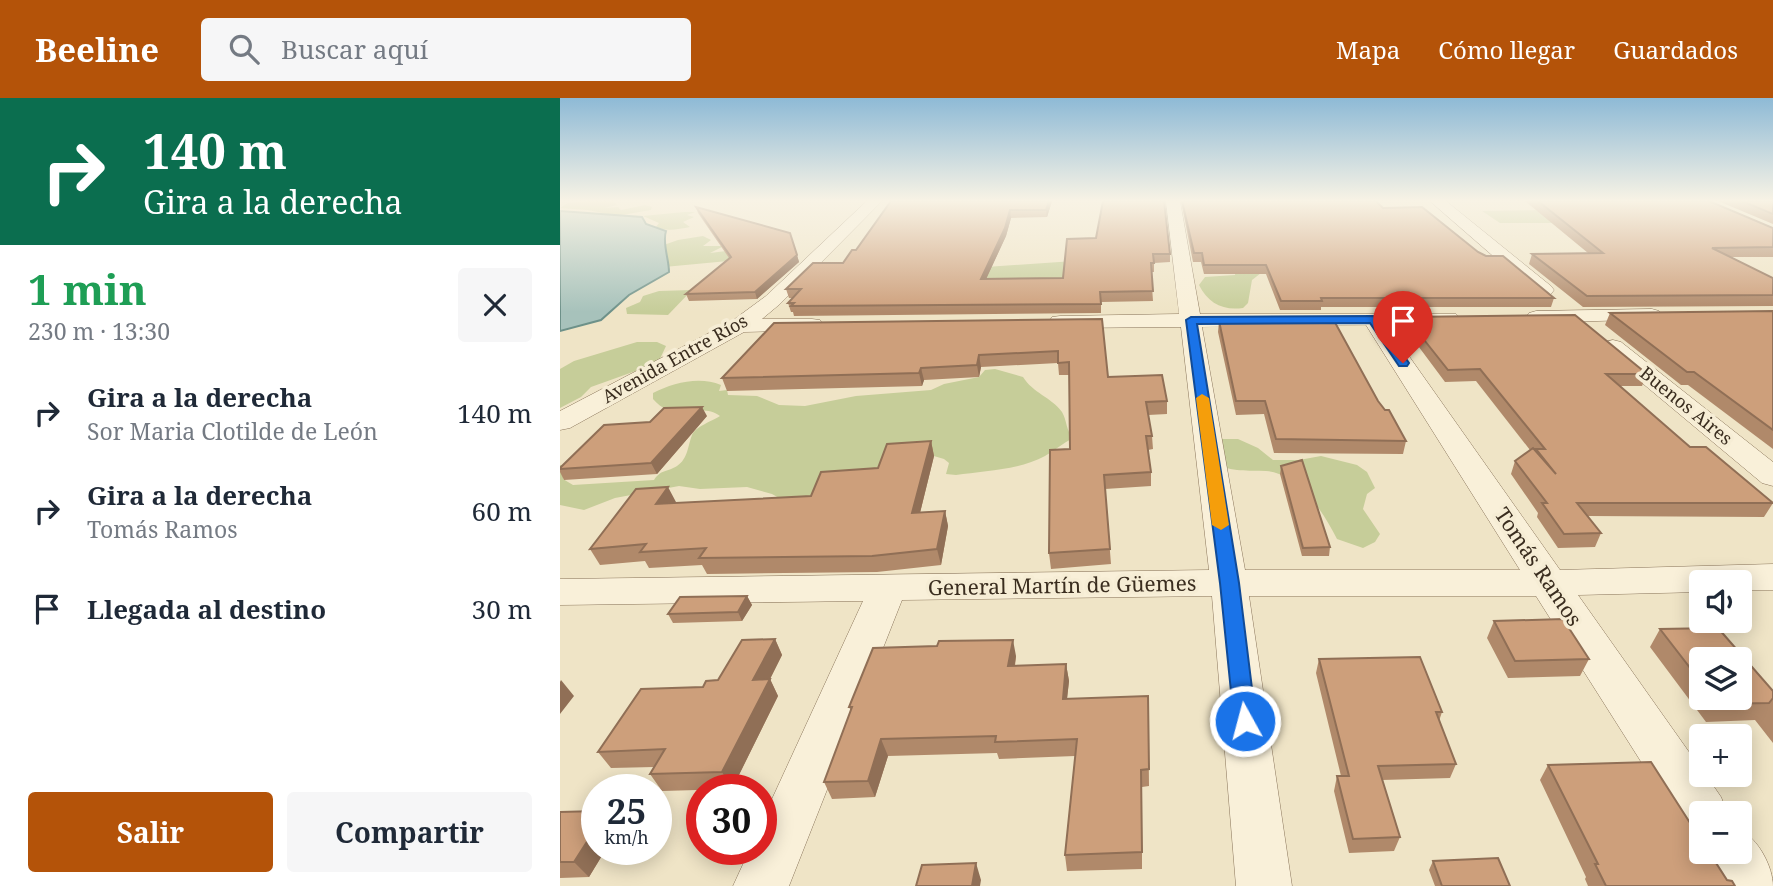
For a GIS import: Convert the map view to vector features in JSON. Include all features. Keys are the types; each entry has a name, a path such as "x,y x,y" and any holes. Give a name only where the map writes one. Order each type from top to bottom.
{"street":[{"name":"Avenida Entre Ríos","path":"560,422 740,326 773,300 837,238"},
{"path":"1179,238 1229,583 1264,886"},
{"name":"Buenos Aires","path":"1481,238 1773,477"},
{"path":"1521,317 1667,315"},
{"path":"1041,322 1468,318"},
{"name":"Tomás Ramos","path":"1373,320 1694,801"},
{"path":"740,326 835,325"},
{"name":"General Martín de Güemes","path":"560,592 1229,583 1549,583 1773,577"},
{"path":"761,886 888,588"},
{"path":"1737,864 1751,886"}],"green space":[{"path":"707,238 711,240 703,246 724,246 710,253 734,250 728,261 664,267 661,246 678,240"},
{"path":"1074,261 1094,273 1019,287 929,271"},
{"path":"1261,273 1252,280 1248,303 1243,308 1229,308 1217,304 1207,297 1199,285 1205,277"},
{"path":"692,290 668,315 627,314 626,308 640,302 643,296 659,291"},
{"path":"637,342 657,342 666,346 658,363 591,387 581,397 560,408 560,369 574,361"},
{"path":"995,369 1023,377 1053,402 1062,412 1073,438 1035,461 956,475 946,474 949,463 944,459 927,454 878,474 788,503 772,494 747,487 700,489 679,486 615,498 584,510 560,505 560,465 571,466 563,479 573,485 654,480 659,474 681,463 694,432 720,416 712,412 678,412 661,407 653,399 653,393 669,386 686,382 713,382 721,385 719,391 727,390 728,395 757,396 779,405 805,406 856,396 931,390 944,384 979,377 985,370"},
{"path":"1212,439 1238,439 1258,448 1273,460 1299,460 1321,456 1357,465 1367,472 1375,488 1367,494 1363,509 1380,534 1375,542 1363,548 1337,539 1325,517 1300,487 1278,474 1227,468"}],"water":[{"path":"560,238 665,238 669,272 629,295 601,320 560,331"}],"building":[{"path":"718,238 792,238 797,255 755,292 686,294 731,257"},
{"path":"865,238 1000,238 981,279 1063,278 1067,239 1168,238 1170,254 1153,254 1153,291 1100,292 1101,304 791,306 794,303 788,303 801,289 786,289 813,263 843,263 852,250 856,250"},
{"path":"1190,238 1460,238 1486,256 1503,256 1554,298 1321,298 1322,301 1281,301 1266,265 1204,265 1202,253 1194,253"},
{"path":"1584,238 1773,238 1773,247 1712,248 1773,278 1773,295 1587,296 1532,254 1603,253"},
{"path":"1773,311 1773,430 1694,372 1687,372 1610,313"},
{"path":"1575,315 1647,374 1606,374 1690,447 1706,447 1773,503 1577,503 1601,533 1564,534 1542,503 1547,503 1515,461 1533,448 1556,474 1536,449 1545,449 1480,369 1448,370 1406,317"},
{"path":"1289,317 1332,317 1378,401 1385,410 1389,410 1406,441 1276,439 1265,401 1236,401 1219,321 1290,320"},
{"path":"1102,319 1108,377 1162,375 1167,401 1146,402 1152,436 1146,436 1151,472 1104,475 1110,549 1049,553 1050,450 1070,449 1069,362 1058,363 1058,351 979,355 977,365 921,368 919,373 722,378 774,323"},
{"path":"702,407 651,463 560,469 604,425 650,422 664,408"},
{"path":"931,441 912,513 945,511 937,549 872,556 699,558 706,548 640,552 646,544 590,549 636,489 668,487 656,504 811,496 821,472 878,468 887,444"},
{"path":"1302,460 1330,547 1303,548 1281,466"},
{"path":"747,596 738,612 668,614 680,597"},
{"path":"1563,619 1589,659 1515,661 1494,621"},
{"path":"1689,628 1689,633 1722,633 1735,647 1689,647 1689,666 1660,629"},
{"path":"775,639 753,680 770,679 722,772 650,774 665,749 598,752 641,689 703,687 706,681 718,680 742,640"},
{"path":"1013,640 1008,666 1066,664 1063,699 1148,696 1149,769 1141,770 1142,852 1065,855 1077,739 995,742 996,736 881,739 868,781 824,782 852,707 849,707 873,648 937,646 939,641"},
{"path":"1420,657 1442,712 1436,712 1456,764 1378,766 1400,837 1353,839 1337,776 1349,776 1319,659"},
{"path":"1752,667 1773,691 1773,698 1769,703 1752,703"},
{"path":"1651,762 1689,821 1689,864 1717,864 1727,880 1732,881 1735,886 1606,886 1595,864 1598,864 1548,765"},
{"path":"581,811 581,851 574,862 560,862 560,812"},
{"path":"1498,858 1510,886 1442,886 1433,861"},
{"path":"976,863 972,886 916,886 922,865"}],"slow traffic":[{"path":"1202,398 1221,525"}],"route":[{"path":"1245,721 1229,583 1191,320 1373,320 1403,363"}]}
